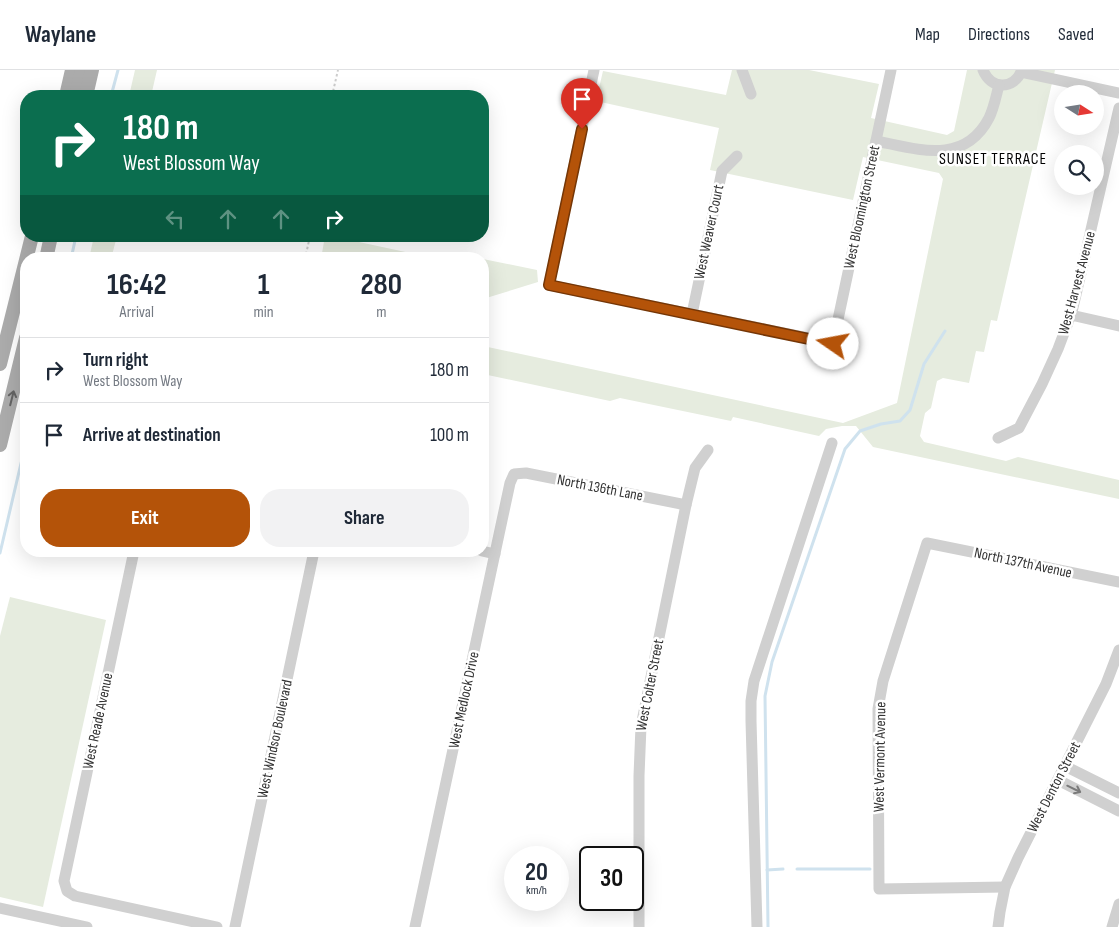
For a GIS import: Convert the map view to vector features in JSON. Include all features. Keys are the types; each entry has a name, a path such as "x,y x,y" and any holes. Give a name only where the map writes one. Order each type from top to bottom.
{"main road":[{"path":"67,90 72,70"},
{"path":"77,90 82,70"},
{"path":"87,90 92,70"},
{"path":"0,364 20,296"},
{"path":"0,446 20,363"}],"street":[{"path":"594,70 549,285 692,314"},
{"path":"742,70 751,94"},
{"name":"West Bloomington Street","path":"692,314 833,344 891,70"},
{"path":"983,70 989,80 999,85 1010,84 1015,81 1021,71 1119,93"},
{"path":"876,141 929,151 949,150 958,147 977,134 984,126 993,108 999,85"},
{"name":"West Harvest Avenue","path":"998,438 1019,428 1042,384 1071,315 1119,108"},
{"name":"West Weaver Court","path":"692,314 722,171 737,156"},
{"path":"1071,315 1119,326"},
{"path":"757,927 751,721 754,681 832,443"},
{"name":"West Colter Street","path":"639,927 641,726 686,505 695,468 708,450"},
{"name":"North 136th Lane","path":"514,474 526,473 686,505"},
{"name":"West Medlock Drive","path":"415,927 510,483 514,474"},
{"name":"North 137th Avenue","path":"927,543 1119,582"},
{"name":"West Vermont Avenue","path":"927,543 883,681 878,709 879,888 1005,887"},
{"path":"489,553 495,554"},
{"name":"West Reade Avenue","path":"133,557 64,881 66,891 75,896 217,927"},
{"name":"West Windsor Boulevard","path":"235,927 313,557"},
{"name":"West Denton Street","path":"998,927 1005,887 1106,684 1119,650"},
{"path":"1065,766 1115,790 1103,803"},
{"path":"1058,780 1119,811"},
{"path":"1112,927 1119,904"},
{"path":"0,908 87,927"}],"path":[{"path":"333,90 338,70"}],"shaded area":[{"path":"135,70 157,70 152,90 130,90"},
{"path":"732,70 809,70 879,84 871,118 947,135 954,131 967,70 1055,70 997,321 991,320 984,352 976,351 969,383 943,378 937,381 931,408 925,413 920,436 924,442 1006,461 1018,457 1119,480 1119,499 873,447 856,426 826,429 819,436 733,417 731,421 620,398 610,401 489,375 489,347 843,423 897,403 943,179 939,173 863,157 853,200 710,170 719,128 596,101 603,71 726,95"},
{"path":"93,242 115,242 113,252 91,252"},
{"path":"324,242 359,242 405,252 322,252"},
{"path":"489,260 537,270 538,282 489,297"},
{"path":"10,597 106,620 43,907 0,897 0,636"}],"waterway":[{"path":"113,90 118,70"},
{"path":"73,252 75,242"},
{"path":"768,927 765,696 772,662 845,449 860,431 881,424 900,421 910,410 924,364 945,331"},
{"path":"0,553 20,468"},
{"path":"767,870 783,869"},
{"path":"797,869 870,869"}],"district":[{"name":"SUNSET TERRACE","path":"993,159"}],"route":[{"path":"582,129 549,285 833,344"}]}
